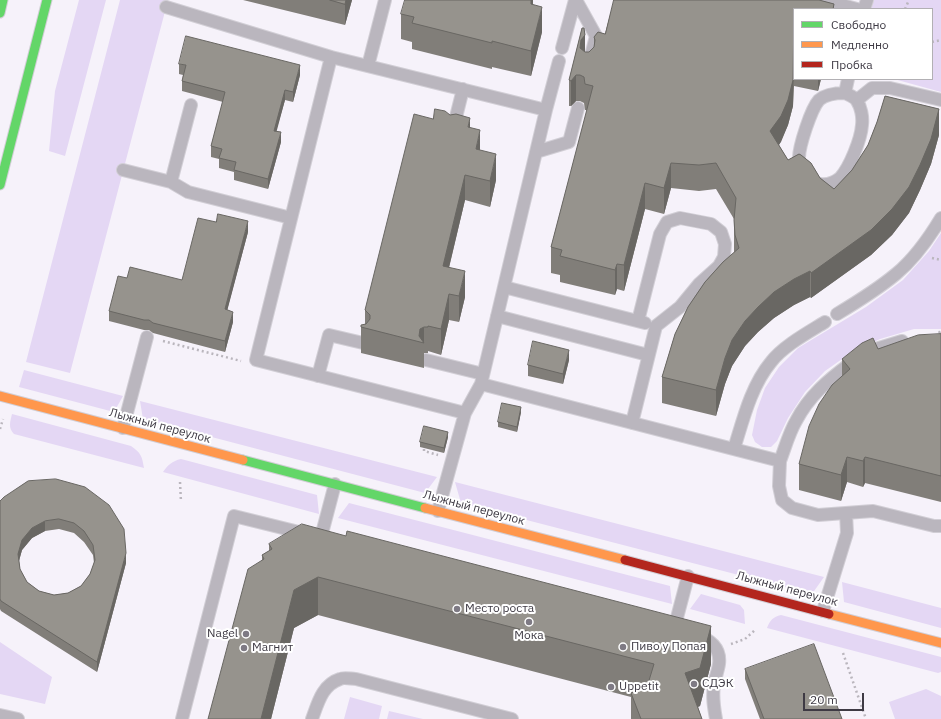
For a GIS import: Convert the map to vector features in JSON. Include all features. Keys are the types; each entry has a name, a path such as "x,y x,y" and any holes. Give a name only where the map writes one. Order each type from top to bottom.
{"street":[{"path":"0,13 3,0"},
{"path":"0,185 47,0"},
{"name":"Лыжный переулок","path":"0,396 941,643"}],"lane":[{"path":"368,66 385,0"},
{"path":"562,48 575,0"},
{"path":"575,0 596,36 591,56"},
{"path":"823,0 853,8"},
{"path":"166,8 331,57 546,110"},
{"path":"331,57 256,360 465,413"},
{"path":"438,511 465,413 482,379 559,61"},
{"path":"845,93 848,80"},
{"path":"857,100 872,88 890,88 941,100"},
{"path":"452,134 463,89"},
{"path":"845,93 857,100 862,111 863,123 861,135 847,168 840,178 832,183 820,185 809,178 801,168 799,158 801,145 813,110 820,100 831,94 845,93"},
{"path":"171,182 191,106"},
{"path":"536,152 569,142 578,108"},
{"path":"123,170 171,182 188,192 291,218"},
{"path":"632,423 656,326 680,307 699,284 719,266 724,257 725,244 721,232 711,224 680,218 667,222 660,234 638,321"},
{"path":"837,314 897,274 917,252 941,218"},
{"path":"504,287 656,326"},
{"path":"497,316 648,355"},
{"path":"734,449 757,384 771,361 794,341 825,322"},
{"path":"863,357 879,348 939,334"},
{"path":"318,376 330,335 363,343"},
{"path":"123,428 147,337"},
{"path":"426,360 482,379 632,423 780,461"},
{"path":"851,363 829,379 811,398 796,422 780,461 779,486 782,500 792,508 818,515 873,511 934,526 941,526"},
{"path":"180,715 234,516 325,538 335,484"},
{"path":"823,612 847,533 846,513"},
{"path":"688,576 670,628 706,638 717,648 719,662 714,685 713,704 716,719"},
{"path":"312,719 321,694 329,685 341,678 356,679 512,719"},
{"path":"0,715 18,719"}],"path":[{"path":"147,337 244,362 256,360"},
{"path":"0,429 4,414"},
{"path":"180,482 181,502"},
{"path":"717,648 745,639 755,630"},
{"path":"843,653 866,719"}],"shaded area":[{"path":"79,0 106,0 65,156 49,151 55,91"},
{"path":"120,0 168,0 70,373 26,362"},
{"path":"874,0 941,0 941,92 898,80 933,80 933,8 871,8"},
{"path":"941,233 941,329 914,329 880,339 852,352 825,371 805,392 788,418 777,441 771,447 762,447 755,442 752,435 757,410 765,388 779,367 798,348 866,307 903,280 929,251"},
{"path":"24,370 123,396 114,412 19,387"},
{"path":"140,401 437,477 425,493 143,419"},
{"path":"12,414 131,446 137,451 143,460 144,468 14,434 10,427"},
{"path":"181,459 317,495 319,514 163,472 170,464"},
{"path":"455,482 824,577 812,594 461,503"},
{"path":"349,503 670,586 672,604 338,518"},
{"path":"842,582 941,608 941,628 844,602"},
{"path":"701,594 740,605 744,610 745,624 690,609"},
{"path":"781,615 941,657 941,672 938,673 767,628 772,619"},
{"path":"0,642 52,677 45,704 0,694"},
{"path":"926,689 941,696 941,719 895,719 889,702"},
{"path":"350,697 382,706 379,719 344,719"},
{"path":"389,711 423,719 387,719"}],"building":[{"path":"330,0 346,0 345,4"},
{"path":"405,0 531,0 531,4 542,7 531,51 412,23 414,17 401,14"},
{"path":"614,0 819,0 834,4 833,8 793,8 793,80 788,100 781,116 770,131 788,160 799,154 801,155 811,163 820,178 834,189 852,170 868,145 885,96 939,109 931,139 920,165 909,187 892,209 871,230 811,273 810,271 794,279 774,292 758,307 745,321 732,340 716,390 662,377 675,334 688,307 705,282 723,262 739,248 735,235 734,220 736,198 716,163 699,165 671,163 664,188 645,183 624,265 617,264 615,270 560,256 562,250 551,247 593,86 585,84 584,77 580,75 576,75 571,81 569,80 582,28 584,28 585,35 581,40 580,48 585,52 589,52 594,47 594,37 598,32 605,34"},
{"path":"186,36 300,65 293,92 285,90 274,131 281,132 268,179 234,170 236,162 219,158 222,149 211,146 225,92 182,81 186,65 179,64"},
{"path":"435,109 445,111 450,115 456,114 470,118 468,127 480,130 476,149 496,154 490,181 465,175 443,266 465,271 459,296 449,294 441,329 428,326 420,329 419,336 424,343 361,327 361,325 366,324 370,319 370,315 365,310 414,114 433,119"},
{"path":"218,214 248,221 225,309 233,312 225,341 153,323 149,320 109,311 118,276 127,278 130,267 182,280 198,218 216,222"},
{"path":"941,334 941,476 865,457 863,461 847,457 841,475 799,464 809,426 819,404 832,385 850,369 842,359 862,343 873,338 878,349 918,335"},
{"path":"533,341 569,350 563,374 528,365"},
{"path":"502,403 521,407 517,427 498,422"},
{"path":"424,426 448,432 444,448 420,442"},
{"path":"56,479 85,487 109,505 124,529 126,553 97,662 0,599 0,501 28,481","holes":["59,519 74,523 84,531 93,545 95,560 90,574 81,586 68,593 54,595 39,591 27,582 20,569 18,554 22,540 32,528 45,521"]},
{"path":"302,524 346,536 347,531 711,626 700,668 685,673 702,719 641,719 631,693 647,687 654,664 318,577 294,590 261,719 208,719 248,569 264,559 262,555 272,549 269,544"},
{"path":"814,644 842,719 764,719 745,669"}],"traffic: fast":[{"path":"0,13 3,0"},
{"path":"0,185 47,0"},
{"path":"243,460 425,508"}],"traffic: slow":[{"path":"0,396 243,460"},
{"path":"425,508 625,560"},
{"path":"829,614 941,643"}],"traffic: jam":[{"path":"625,560 829,614"}],"place":[{"name":"Место роста","path":"457,609"},
{"name":"Мока","path":"529,622"},
{"name":"Nagel","path":"246,634"},
{"name":"Пиво у Попая","path":"623,647"},
{"name":"Магнит","path":"244,648"},
{"name":"СДЭК","path":"694,684"},
{"name":"Uppetit","path":"611,687"}]}
